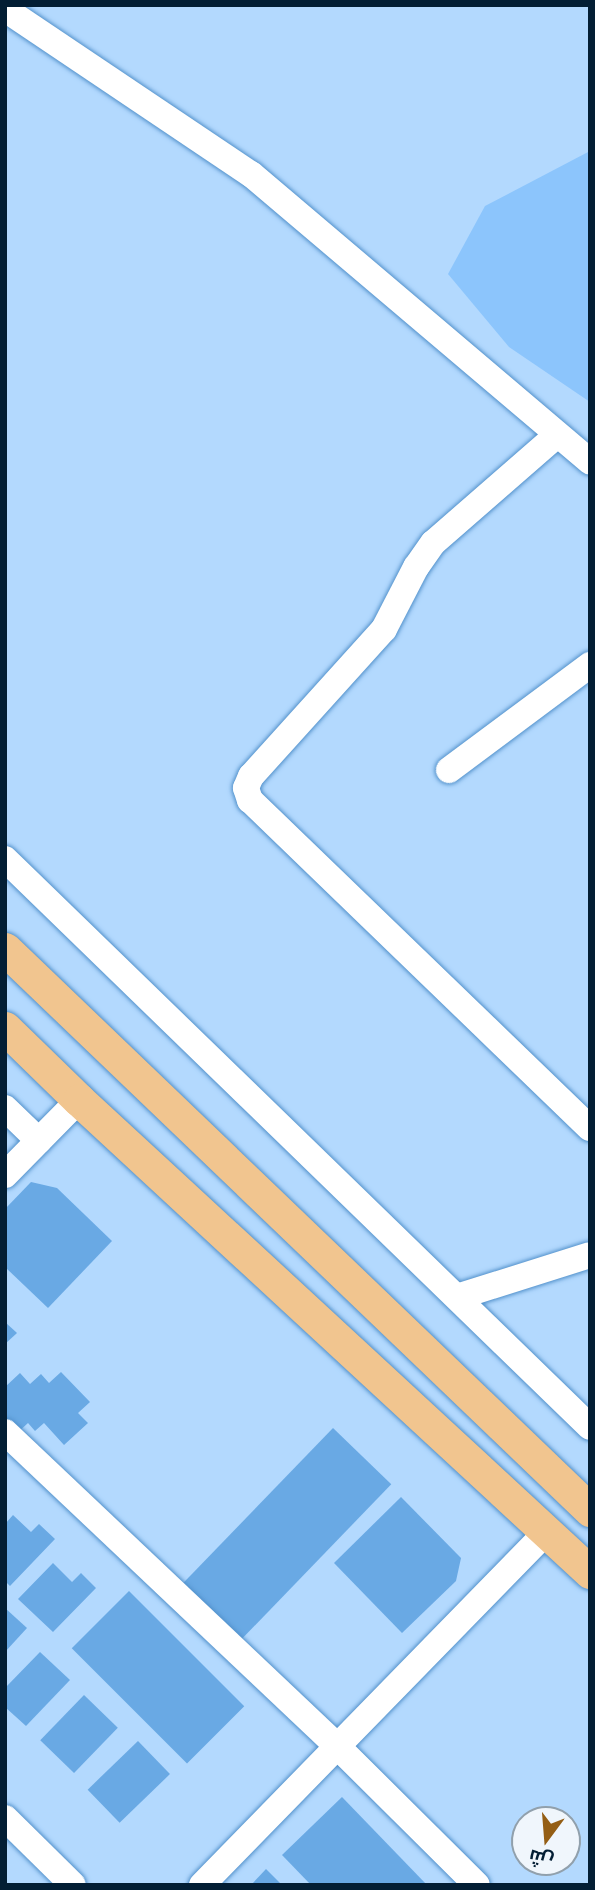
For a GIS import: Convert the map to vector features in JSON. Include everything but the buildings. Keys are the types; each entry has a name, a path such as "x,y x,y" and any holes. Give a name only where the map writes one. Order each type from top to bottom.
{"main road":[{"path":"5,949 590,1510"},
{"path":"5,1028 79,1100 590,1572"}],"street":[{"path":"5,9 251,174 590,462"},
{"path":"557,435 433,543 416,567 384,629 251,776 246,788 250,800 590,1128"},
{"path":"449,770 590,665"},
{"path":"5,859 590,1427"},
{"path":"5,1175 79,1100"},
{"path":"5,1108 39,1141"},
{"path":"457,1297 590,1255"},
{"path":"5,1432 339,1748 477,1885"},
{"path":"202,1885 339,1748 548,1531"},
{"path":"5,1818 73,1885"}],"shaded area":[{"path":"590,151 590,402 509,347 448,274 485,206"}]}
